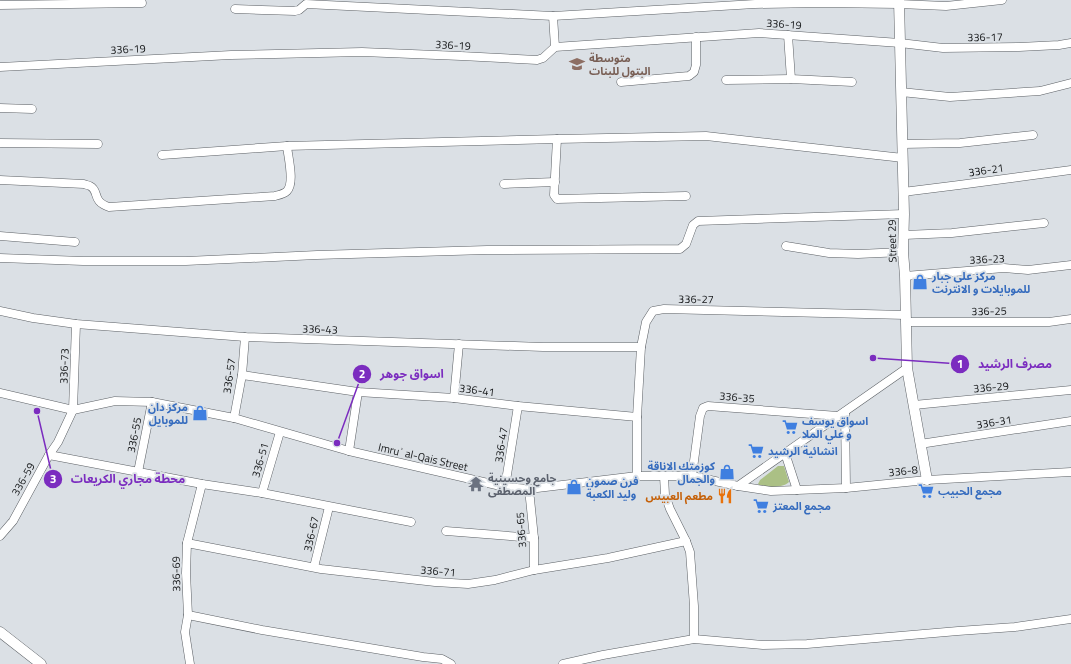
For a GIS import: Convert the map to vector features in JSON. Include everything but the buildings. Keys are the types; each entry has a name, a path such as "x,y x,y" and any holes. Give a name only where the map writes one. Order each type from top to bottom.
{"street":[{"path":"235,9 294,11 299,10 306,4 553,16 756,4 899,2 946,6 1002,0"},
{"name":"Street 29","path":"899,2 904,214 903,252 907,368 927,480"},
{"path":"0,5 142,3"},
{"path":"553,16 555,47"},
{"name":"336-19","path":"0,67 231,55 362,52 537,60 543,58 555,47 759,33 900,43"},
{"path":"788,35 791,79"},
{"path":"621,82 689,76 694,72 696,65 696,37"},
{"name":"336-17","path":"900,43 943,48 1019,47 1071,43"},
{"path":"726,80 791,79 852,82"},
{"path":"901,92 950,97 1040,91 1071,83"},
{"path":"0,108 32,109"},
{"path":"902,144 960,143 1033,135"},
{"path":"162,155 287,146 706,136 903,158"},
{"path":"558,139 554,195 557,199 686,196"},
{"path":"0,143 98,144"},
{"path":"0,180 84,184 91,186 95,190 96,198 102,204 109,207 275,196 283,194 287,191 291,180 287,146"},
{"name":"336-21","path":"903,192 1071,170"},
{"path":"504,184 555,182"},
{"path":"0,258 83,261 186,261 317,254 487,250 680,249 686,244 692,225 698,221 904,214"},
{"path":"904,235 952,234 1044,223"},
{"path":"0,236 75,242"},
{"path":"786,246 829,253 858,254 903,252"},
{"name":"336-23","path":"905,276 1004,268 1028,270 1071,265"},
{"name":"336-27","path":"637,476 637,418 641,347 646,322 653,311 664,309 906,318"},
{"name":"336-43","path":"0,311 33,318 76,324 245,337 543,347 641,347"},
{"name":"336-25","path":"906,318 959,322 1049,322 1071,319"},
{"name":"336-73","path":"73,410 76,324"},
{"name":"336-57","path":"234,418 242,375 245,337"},
{"path":"454,398 459,344"},
{"path":"738,486 907,368"},
{"name":"336-41","path":"242,375 358,392 454,398 637,418"},
{"name":"336-29","path":"914,405 1071,390"},
{"path":"349,451 358,392"},
{"name":"Imruʾ al-Qais Street","path":"0,393 73,410 115,401 152,402 234,418 349,451 505,487 529,489 637,476 692,476 738,486"},
{"name":"336-55","path":"138,472 152,402"},
{"name":"336-47","path":"505,487 518,406"},
{"name":"336-35","path":"692,476 700,416 703,408 708,406 841,414"},
{"name":"336-59","path":"0,536 13,521 49,455 58,442 73,410"},
{"path":"841,414 846,488"},
{"name":"336-31","path":"920,444 1071,421"},
{"name":"336-51","path":"262,493 280,432"},
{"path":"785,453 797,490"},
{"path":"49,455 202,484 262,493 411,522"},
{"name":"336-8","path":"738,486 771,491 846,488 927,480 1071,472"},
{"path":"664,476 665,495 690,552 694,606 694,639"},
{"name":"336-69","path":"190,664 185,632 188,615 186,573 187,543 202,484"},
{"name":"336-65","path":"529,489 534,538 534,570"},
{"name":"336-67","path":"314,567 329,507"},
{"path":"446,531 534,538"},
{"name":"336-71","path":"187,543 314,567 435,582 468,584 495,580 534,570 608,558 686,541"},
{"path":"188,615 262,630 442,659 451,664"},
{"path":"563,664 603,654 694,639 763,645 807,644 958,631 1016,628 1071,620"},
{"path":"0,632 41,664"}],"green space":[{"path":"778,466 784,466 789,482 780,486 772,487 762,487 758,484 760,480"}],"place":[{"name":"متوسطة البتول للبنات","path":"577,64"},
{"name":"مركز علي جبار للموبايلات و الانترنت","path":"920,282"},
{"name":"مصرف الرشيد","path":"873,358"},
{"name":"محطة مجاري الكريعات","path":"37,411"},
{"name":"مركز دان للموبايل","path":"200,413"},
{"name":"اسواق يوسف و علي الملا","path":"790,427"},
{"name":"اسواق جوهر","path":"337,443"},
{"name":"انشائية الرشيد","path":"756,451"},
{"name":"كوزمتك الاناقة والجمال","path":"727,472"},
{"name":"جامع وحسينية المصطفى","path":"476,484"},
{"name":"فرن صمون وليد الكعبة","path":"574,487"},
{"name":"مجمع الحبيب","path":"926,491"},
{"name":"مطعم العبيس","path":"725,496"},
{"name":"مجمع المعتز","path":"761,506"}]}
